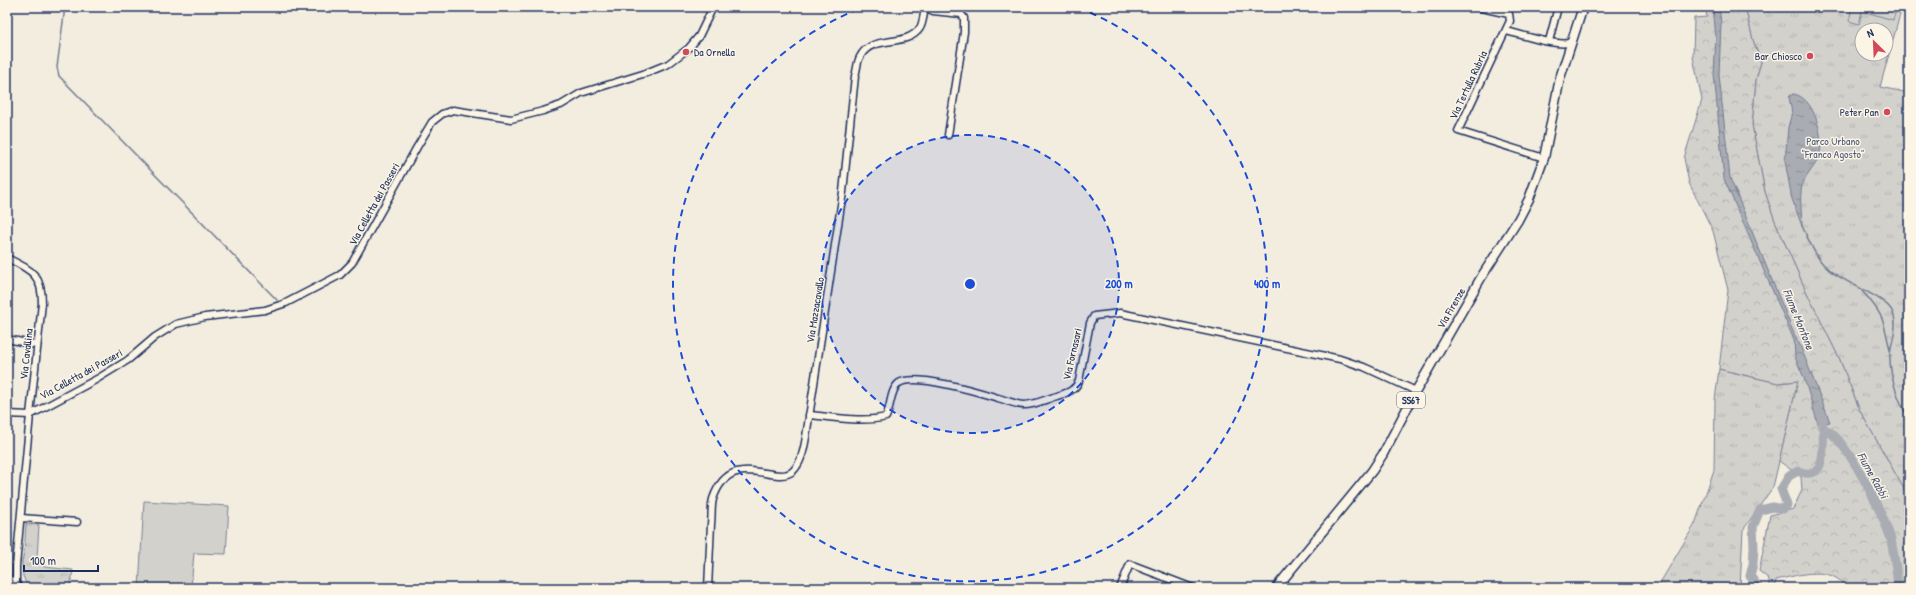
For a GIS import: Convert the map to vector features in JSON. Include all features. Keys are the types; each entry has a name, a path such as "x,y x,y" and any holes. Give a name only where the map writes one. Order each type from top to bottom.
{"main road":[{"name":"Via Firenze","path":"1276,588 1372,471 1383,454 1416,391 1482,276 1518,220 1529,199 1544,158 1560,78 1583,7"}],"street":[{"name":"Via Celletta dei Passeri","path":"30,415 116,368 128,360 155,337 176,324 205,317 265,310 286,303 340,275 352,263 432,122 442,114 453,110 511,119 543,111 582,93 646,73 668,64 689,48 699,36 713,7"},
{"path":"925,7 933,10 961,14 964,18 964,32 948,135"},
{"name":"Via Mazzacavallo","path":"708,588 712,500 721,483 734,472 749,470 783,475 793,471 801,458 843,192 855,76 860,57 868,47 876,43 908,38 920,28 925,7"},
{"path":"1549,41 1558,7"},
{"name":"Via Tertulla Rubria","path":"1481,8 1509,14 1510,21 1458,130 1544,158"},
{"path":"1506,31 1558,43 1567,44 1572,42"},
{"path":"1558,43 1568,54"},
{"name":"Via Cavallina","path":"7,258 30,270 38,278 42,289 22,518 16,566 18,586"},
{"name":"Via Fornasari","path":"809,415 856,419 878,419 886,417 895,387 901,383 918,379 982,393 1023,405 1032,404 1062,394 1076,387 1079,381 1090,323 1094,316 1107,313 1120,313 1340,359 1364,367 1416,391"},
{"path":"7,339 37,345"},
{"path":"7,414 30,415"},
{"path":"22,518 77,522"},
{"path":"1120,588 1130,564 1193,588"},
{"name":"Via Cavallina","path":"7,579 16,566"},
{"path":"7,579 18,586"}],"green space":[{"path":"1705,7 1745,7 1753,40 1761,62 1756,79 1752,125 1765,192 1775,221 1806,291 1840,360 1860,411 1909,498 1909,588 1846,588 1840,581 1832,576 1814,573 1776,580 1775,588 1769,588 1769,579 1759,571 1770,515 1793,509 1802,490 1801,477 1779,461 1798,381 1778,383 1719,369 1728,290 1713,231 1689,183 1684,158 1702,100 1693,57 1694,18 1707,17"},
{"name":"Parco Urbano \"Franco Agosto\"","path":"1745,7 1902,7 1894,36 1894,22 1854,22 1854,62 1887,62 1880,87 1909,93 1909,498 1860,411 1840,360 1806,291 1775,221 1765,192 1752,125 1756,79 1761,62 1753,40"},
{"path":"1852,7 1863,7 1859,22 1849,21"},
{"path":"1868,7 1897,7 1893,20 1866,12"},
{"path":"1719,369 1778,383 1798,381 1773,487 1743,530 1740,588 1657,588 1695,524 1714,470 1715,400"},
{"path":"144,501 229,506 226,554 194,553 191,588 139,588"},
{"path":"26,524 39,525 37,558 44,567 73,570 70,588 28,588 23,576 22,561"}],"water":[{"path":"1713,7 1719,7 1721,23 1719,75 1730,178 1800,345 1830,422 1818,424 1804,378 1795,357 1794,340 1724,179 1714,74 1716,37"},
{"path":"1793,94 1800,96 1812,109 1819,127 1821,146 1819,157 1802,186 1802,226 1792,199 1785,161 1788,127 1792,113 1789,97"}],"waterway":[{"path":"65,7 57,67 59,76 277,300"},
{"path":"1802,226 1816,254 1827,268 1842,279 1872,294 1888,305 1892,311 1895,327 1890,353 1891,371 1898,396 1909,420"},
{"path":"1862,291 1875,306 1882,318 1890,350"},
{"name":"Fiume Montone","path":"1759,588 1750,576 1753,564 1753,527 1760,510 1773,507 1783,509 1787,505 1781,489 1789,476 1798,471 1811,473 1816,471 1819,467 1823,452 1820,413"},
{"name":"Fiume Rabbi","path":"1824,429 1832,434 1853,460 1888,529 1898,588"}],"place":[{"name":"Da Ornella","path":"686,52"},
{"name":"Bar Chiosco","path":"1810,56"},
{"name":"Peter Pan","path":"1887,112"}]}
